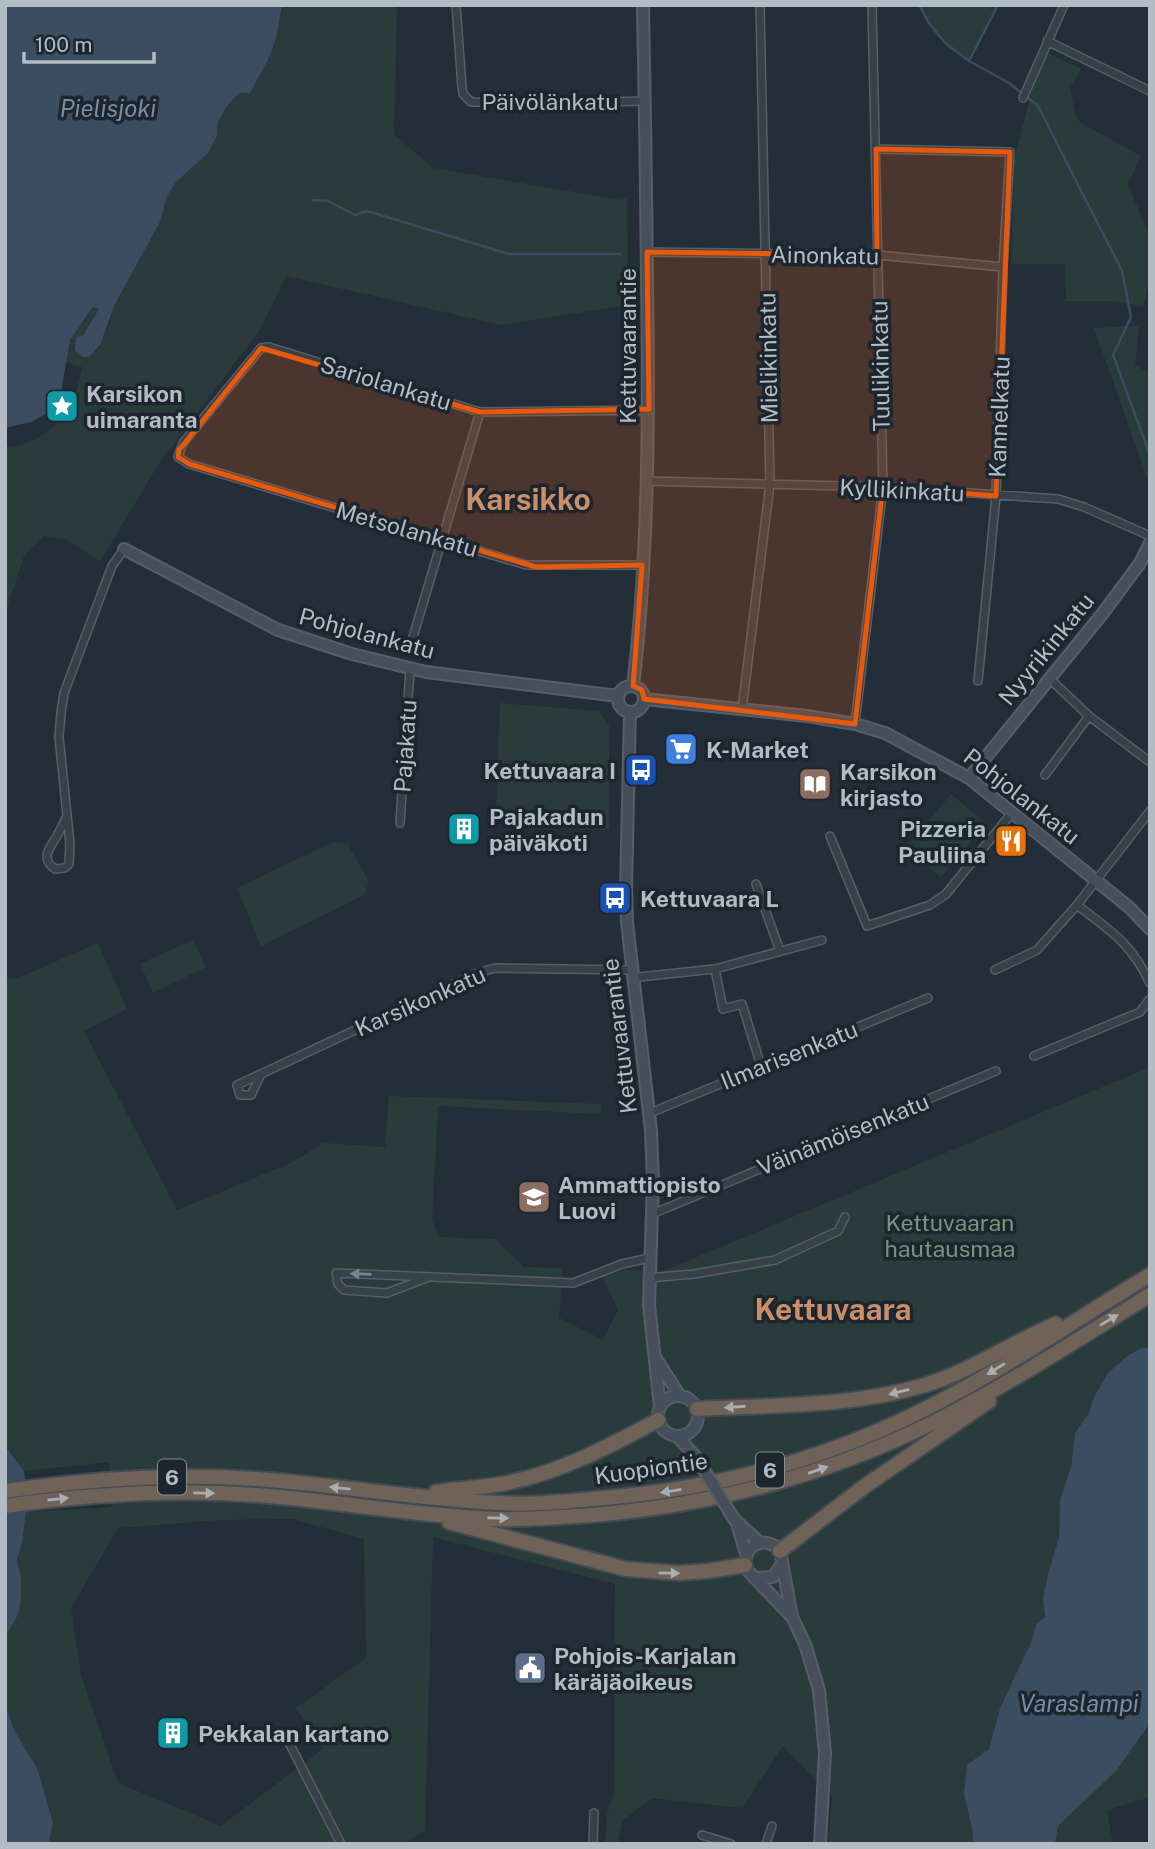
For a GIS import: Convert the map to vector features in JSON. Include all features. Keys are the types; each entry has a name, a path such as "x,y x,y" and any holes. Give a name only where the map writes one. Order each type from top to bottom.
{"highway":[{"name":"Kuopiontie","path":"5,1491 110,1478 180,1477 259,1479 407,1496 499,1503 552,1503 669,1492 782,1466 824,1452 930,1407 1150,1275"},
{"name":"Kuopiontie","path":"5,1506 111,1494 180,1492 258,1495 496,1519 553,1518 671,1507 750,1490 829,1466 907,1434 966,1405 1150,1295"},
{"path":"697,1409 888,1395 928,1384 998,1353 1042,1329 1096,1307"},
{"path":"781,1558 865,1486 1067,1345"},
{"path":"407,1496 508,1482 562,1467 606,1448 659,1413"},
{"path":"405,1511 625,1569 708,1572 746,1559"}],"street":[{"name":"Päivölänkatu","path":"456,5 463,94 471,102 645,101"},
{"name":"Kettuvaarantie","path":"633,686 647,481 649,410 643,5"},
{"name":"Mielikinkatu","path":"742,709 770,484 760,5"},
{"path":"1023,98 1064,5"},
{"name":"Tuulikinkatu","path":"855,724 883,487 873,6"},
{"path":"1047,41 1150,91"},
{"name":"Kannelkatu","path":"876,149 1010,152 1003,267 996,496 978,681"},
{"name":"Ainonkatu","path":"647,252 877,255 1003,267"},
{"name":"Sariolankatu","path":"178,457 183,443 261,348 269,347 480,412 649,410"},
{"path":"410,647 480,412"},
{"name":"Metsolankatu","path":"178,457 189,464 477,552 536,567 642,565"},
{"name":"Kyllikinkatu","path":"647,481 883,487 1058,499 1150,536"},
{"name":"Nyyrikinkatu","path":"969,778 1132,573 1150,542"},
{"path":"67,816 47,848 46,857 55,869 69,864 67,816 59,737 64,693 112,566 124,549"},
{"name":"Pohjolankatu","path":"124,549 278,629 352,654 410,670 618,696"},
{"name":"Pajakatu","path":"400,824 410,670"},
{"path":"1050,679 1089,716 1150,762"},
{"path":"633,686 641,691 644,699 640,709 630,712 620,707 618,696 622,689 633,686"},
{"name":"Pohjolankatu","path":"644,699 855,724 885,733 969,778 1130,908 1150,929"},
{"name":"Kettuvaarantie","path":"630,712 626,889 650,1113 652,1214 649,1315 659,1413"},
{"path":"1045,775 1089,716"},
{"path":"995,970 1037,950 1077,905 1150,811"},
{"path":"830,836 867,926 930,905 946,894 1011,814"},
{"path":"756,884 780,951"},
{"path":"1077,905 1124,942 1134,953 1150,983"},
{"name":"Karsikonkatu","path":"261,1074 475,974 495,968 635,973 715,969 822,940"},
{"path":"715,969 723,1009 742,1004 761,1066"},
{"name":"Ilmarisenkatu","path":"650,1113 928,998"},
{"path":"1034,1056 1140,1012 1150,999"},
{"name":"Väinämöisenkatu","path":"652,1214 996,1071"},
{"path":"648,1278 694,1274 775,1260 838,1231 845,1217"},
{"path":"429,1277 387,1293 344,1290 338,1284 336,1273 573,1283 622,1264 649,1258"},
{"name":"Kettuvaarantie","path":"654,1354 680,1396"},
{"path":"677,1436 692,1430 698,1421 697,1409 691,1401 680,1396 668,1399 659,1413 665,1431 677,1436 696,1457 735,1521 746,1559 757,1578 792,1617"},
{"path":"692,1430 696,1457"},
{"path":"735,1521 759,1542 771,1543 781,1558 792,1617 805,1644 819,1690 825,1753 820,1844"},
{"path":"746,1559 754,1545 759,1542"},
{"path":"757,1578 773,1577 781,1558"},
{"path":"284,1733 341,1844"},
{"path":"593,1844 594,1813"},
{"path":"766,1844 772,1826"},
{"path":"702,1835 731,1844"}],"highlighted area":[{"path":"876,149 1010,152 996,496 883,487 855,724 644,699 642,690 633,686 642,565 536,567 189,464 178,457 179,450 261,348 480,412 649,409 647,252 877,255"}],"green space":[{"path":"282,5 397,5 394,134 433,168 622,200 627,196 628,305 501,325 286,276 260,330 160,462 100,561 65,539 43,536 24,556 5,614 5,445 18,446 42,436 66,412 80,379 82,367 65,362 73,333 93,307 100,308 82,335 76,337 96,351 109,325 115,304 160,222 167,196 176,182 208,153 217,136 218,122 227,106 239,93 250,93 268,60 276,39"},
{"path":"919,5 998,5 969,61 940,36"},
{"path":"1047,53 1081,69 1070,88 1076,117 1081,123 1141,156 1128,184 1150,238 1150,279 1143,307 1114,301 1066,301 1065,264 1011,264 1014,160 1035,78"},
{"path":"1139,326 1135,365 1150,373 1150,486 1094,328"},
{"path":"500,703 599,711 609,725 609,829 537,828 496,812"},
{"path":"951,794 986,823 941,877 906,848"},
{"path":"333,842 348,844 369,882 364,895 261,946 237,888"},
{"path":"193,940 206,967 153,993 140,964"},
{"name":"Kettuvaaran hautausmaa","path":"98,943 127,1009 84,1031 177,1210 291,1163 323,1143 385,1147 389,1096 601,1104 601,1114 438,1106 432,1220 439,1237 495,1239 524,1267 563,1268 559,1318 603,1340 618,1310 601,1274 632,1269 659,1273 1150,1067 1150,1347 1140,1348 1127,1356 1107,1374 1093,1399 1089,1413 1075,1433 1071,1467 1060,1500 1059,1538 1043,1599 1045,1617 1036,1624 1032,1640 1000,1708 989,1749 973,1844 828,1844 832,1797 783,1746 742,1808 652,1798 623,1820 617,1844 605,1844 607,1814 614,1795 615,1584 433,1537 425,1831 403,1844 49,1844 53,1822 37,1768 14,1730 5,1704 6,1635 18,1615 21,1578 17,1560 26,1512 112,1507 109,1462 24,1471 5,1446 5,978 16,979","holes":["292,1519 364,1539 366,1658 296,1708 323,1749 221,1826 118,1783 81,1675 71,1608 118,1528 221,1520"]},
{"path":"1150,1723 1150,1797 1107,1810 1113,1844 1055,1844 1058,1826 1117,1770"}],"water":[{"name":"Pielisjoki","path":"5,5 282,5 276,39 268,60 250,93 239,93 227,106 218,122 217,136 208,153 176,182 167,196 160,222 115,304 100,345 89,357 82,357 75,350 76,337 83,335 99,309 93,307 70,340 60,397 51,411 31,422 5,428"},
{"name":"Varaslampi","path":"1150,1347 1150,1723 1117,1770 1058,1826 1055,1844 973,1844 973,1832 964,1794 967,1765 989,1749 1000,1708 1032,1640 1036,1624 1045,1617 1043,1599 1059,1538 1060,1500 1071,1467 1075,1433 1089,1413 1093,1399 1107,1374 1127,1356 1141,1348"},
{"path":"5,1446 24,1471 26,1512 17,1560 21,1578 21,1600 18,1615 6,1635 5,1643"},
{"path":"5,1704 14,1730 37,1768 53,1822 49,1844 5,1844"}],"waterway":[{"path":"919,5 945,43 969,61 1009,83 1038,106 1122,271 1131,317 1113,355 1150,455"},
{"path":"969,61 998,5"},
{"path":"313,200 328,201 355,215 367,211 509,254 620,254"}],"place":[{"name":"Karsikon uimaranta","path":"62,406"},
{"name":"K-Market","path":"681,749"},
{"name":"Kettuvaara I","path":"641,770"},
{"name":"Karsikon kirjasto","path":"815,784"},
{"name":"Pajakadun päiväkoti","path":"464,829"},
{"name":"Pizzeria Pauliina","path":"1011,841"},
{"name":"Kettuvaara L","path":"615,898"},
{"name":"Ammattiopisto Luovi","path":"534,1197"},
{"name":"Pohjois-Karjalan käräjäoikeus","path":"530,1668"},
{"name":"Pekkalan kartano","path":"173,1733"}],"district":[{"name":"Karsikko","path":"528,499"},
{"name":"Kettuvaara","path":"833,1309"}]}
